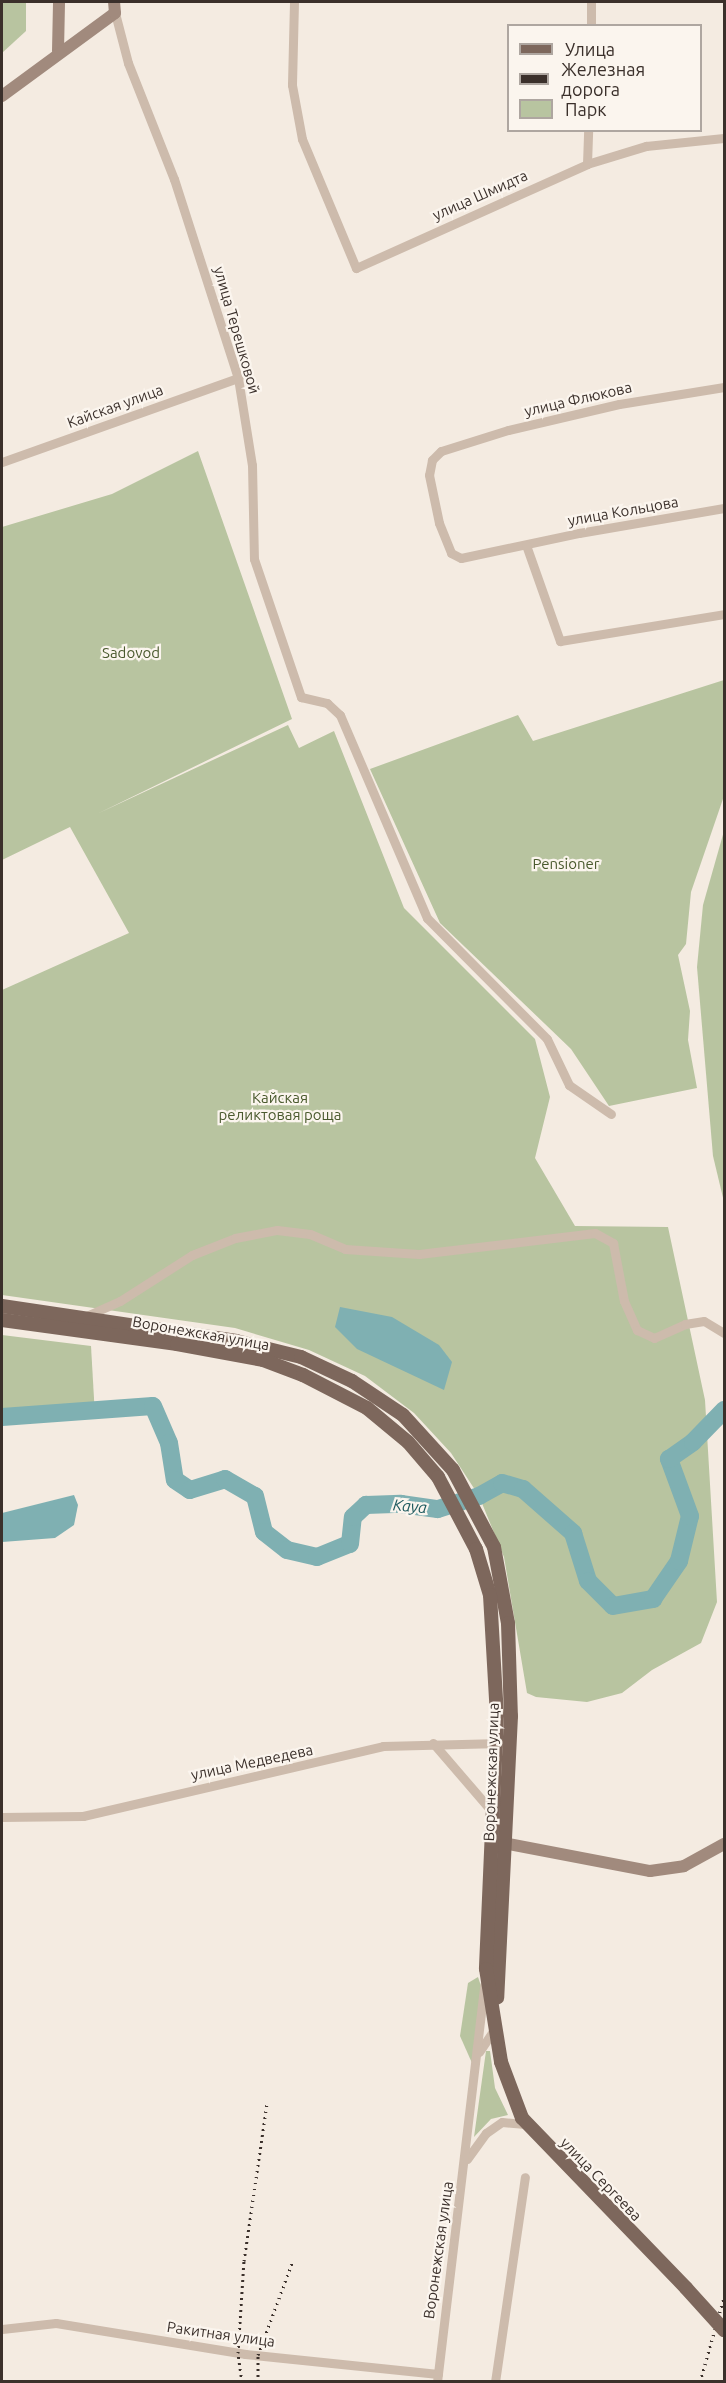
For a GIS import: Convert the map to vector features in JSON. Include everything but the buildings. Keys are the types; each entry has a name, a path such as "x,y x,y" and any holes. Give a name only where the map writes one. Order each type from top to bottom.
{"main road":[{"name":"Воронежская улица","path":"2,1306 236,1341 302,1358 352,1381 403,1415 453,1470 494,1547 508,1623 496,2027"},
{"name":"Воронежская улица","path":"2,1320 99,1332 236,1354 303,1375 367,1408 389,1424 438,1477 466,1531 490,1595 503,1743 495,1816 500,1842 486,1969 496,2027"},
{"name":"улица Сергеева","path":"496,2027 509,2090 527,2124 724,2330"}],"street":[{"path":"58,51 59,2"},
{"name":"улица Шмидта","path":"294,2 292,85 302,139 356,268 587,164 646,146 724,138"},
{"path":"591,2 591,24"},
{"path":"2,96 114,7"},
{"name":"улица Терешковой","path":"114,7 128,63 174,179 238,378 252,465 254,560 301,697 327,703 340,715 427,918 547,1039 569,1085 610,1114"},
{"path":"587,164 588,132"},
{"name":"Кайская улица","path":"2,462 238,378"},
{"name":"улица Флюкова","path":"441,451 508,430 619,404 724,387"},
{"name":"улица Кольцова","path":"441,451 432,460 429,474 439,523 451,553 460,558 724,508"},
{"path":"526,545 560,641 724,614"},
{"path":"82,1318 120,1301 192,1255 236,1238 277,1230 310,1234 345,1249 419,1254 581,1234 603,1235 613,1243 624,1301 637,1330 654,1338 685,1324 704,1321 724,1333"},
{"path":"433,1743 495,1816"},
{"name":"улица Медведева","path":"2,1817 83,1816 383,1746 503,1743"},
{"path":"500,1842 650,1871 684,1866 724,1844"},
{"path":"477,2054 486,1969"},
{"name":"Воронежская улица","path":"437,2378 466,2161 477,2054 496,2027"},
{"path":"466,2161 486,2133 502,2121 527,2124"},
{"path":"495,2382 525,2177"},
{"name":"Ракитная улица","path":"2,2329 56,2324 245,2354 437,2378"}],"green space":[{"path":"2,2 26,2 26,31 2,53"},
{"name":"Кайская реликтовая роща","path":"198,451 292,719 99,813 288,725 299,748 334,731 404,908 535,1039 550,1097 535,1158 575,1226 668,1227 705,1400 717,1602 701,1643 652,1670 622,1693 587,1702 536,1697 527,1693 504,1557 479,1496 451,1453 414,1413 365,1376 309,1350 235,1328 2,1295 2,990 129,933 70,827 2,860 2,527 112,494"},
{"name":"Pensioner","path":"724,680 724,796 691,892 686,944 678,955 690,1011 688,1040 697,1088 609,1106 571,1049 440,923 370,769 518,715 533,741"},
{"path":"724,831 724,1202 713,1156 697,967 703,905"},
{"path":"2,1335 91,1346 95,1416 2,1422"},
{"path":"478,1977 481,1986 472,2063 460,2036 468,1983"},
{"path":"486,2051 490,2051 495,2088 508,2115 491,2119 474,2137"}],"water":[{"path":"340,1307 392,1317 439,1345 452,1362 444,1390 357,1349 335,1327"},
{"path":"74,1495 78,1505 74,1525 55,1538 2,1542 2,1513"}],"waterway":[{"name":"Kaya","path":"2,1417 153,1406 169,1443 175,1480 190,1490 225,1479 255,1496 264,1532 287,1550 317,1557 350,1544 353,1517 366,1505 401,1504 438,1509 479,1496 502,1483 523,1489 573,1533 588,1581 613,1606 653,1599 679,1561 690,1516 669,1459 693,1442 724,1410"}],"railway":[{"path":"242,2382 238,2353 244,2261 267,2104"},
{"path":"258,2382 258,2355 292,2263"},
{"path":"700,2382 724,2297"}],"park label":[{"name":"Sadovod","path":"131,653"}]}
